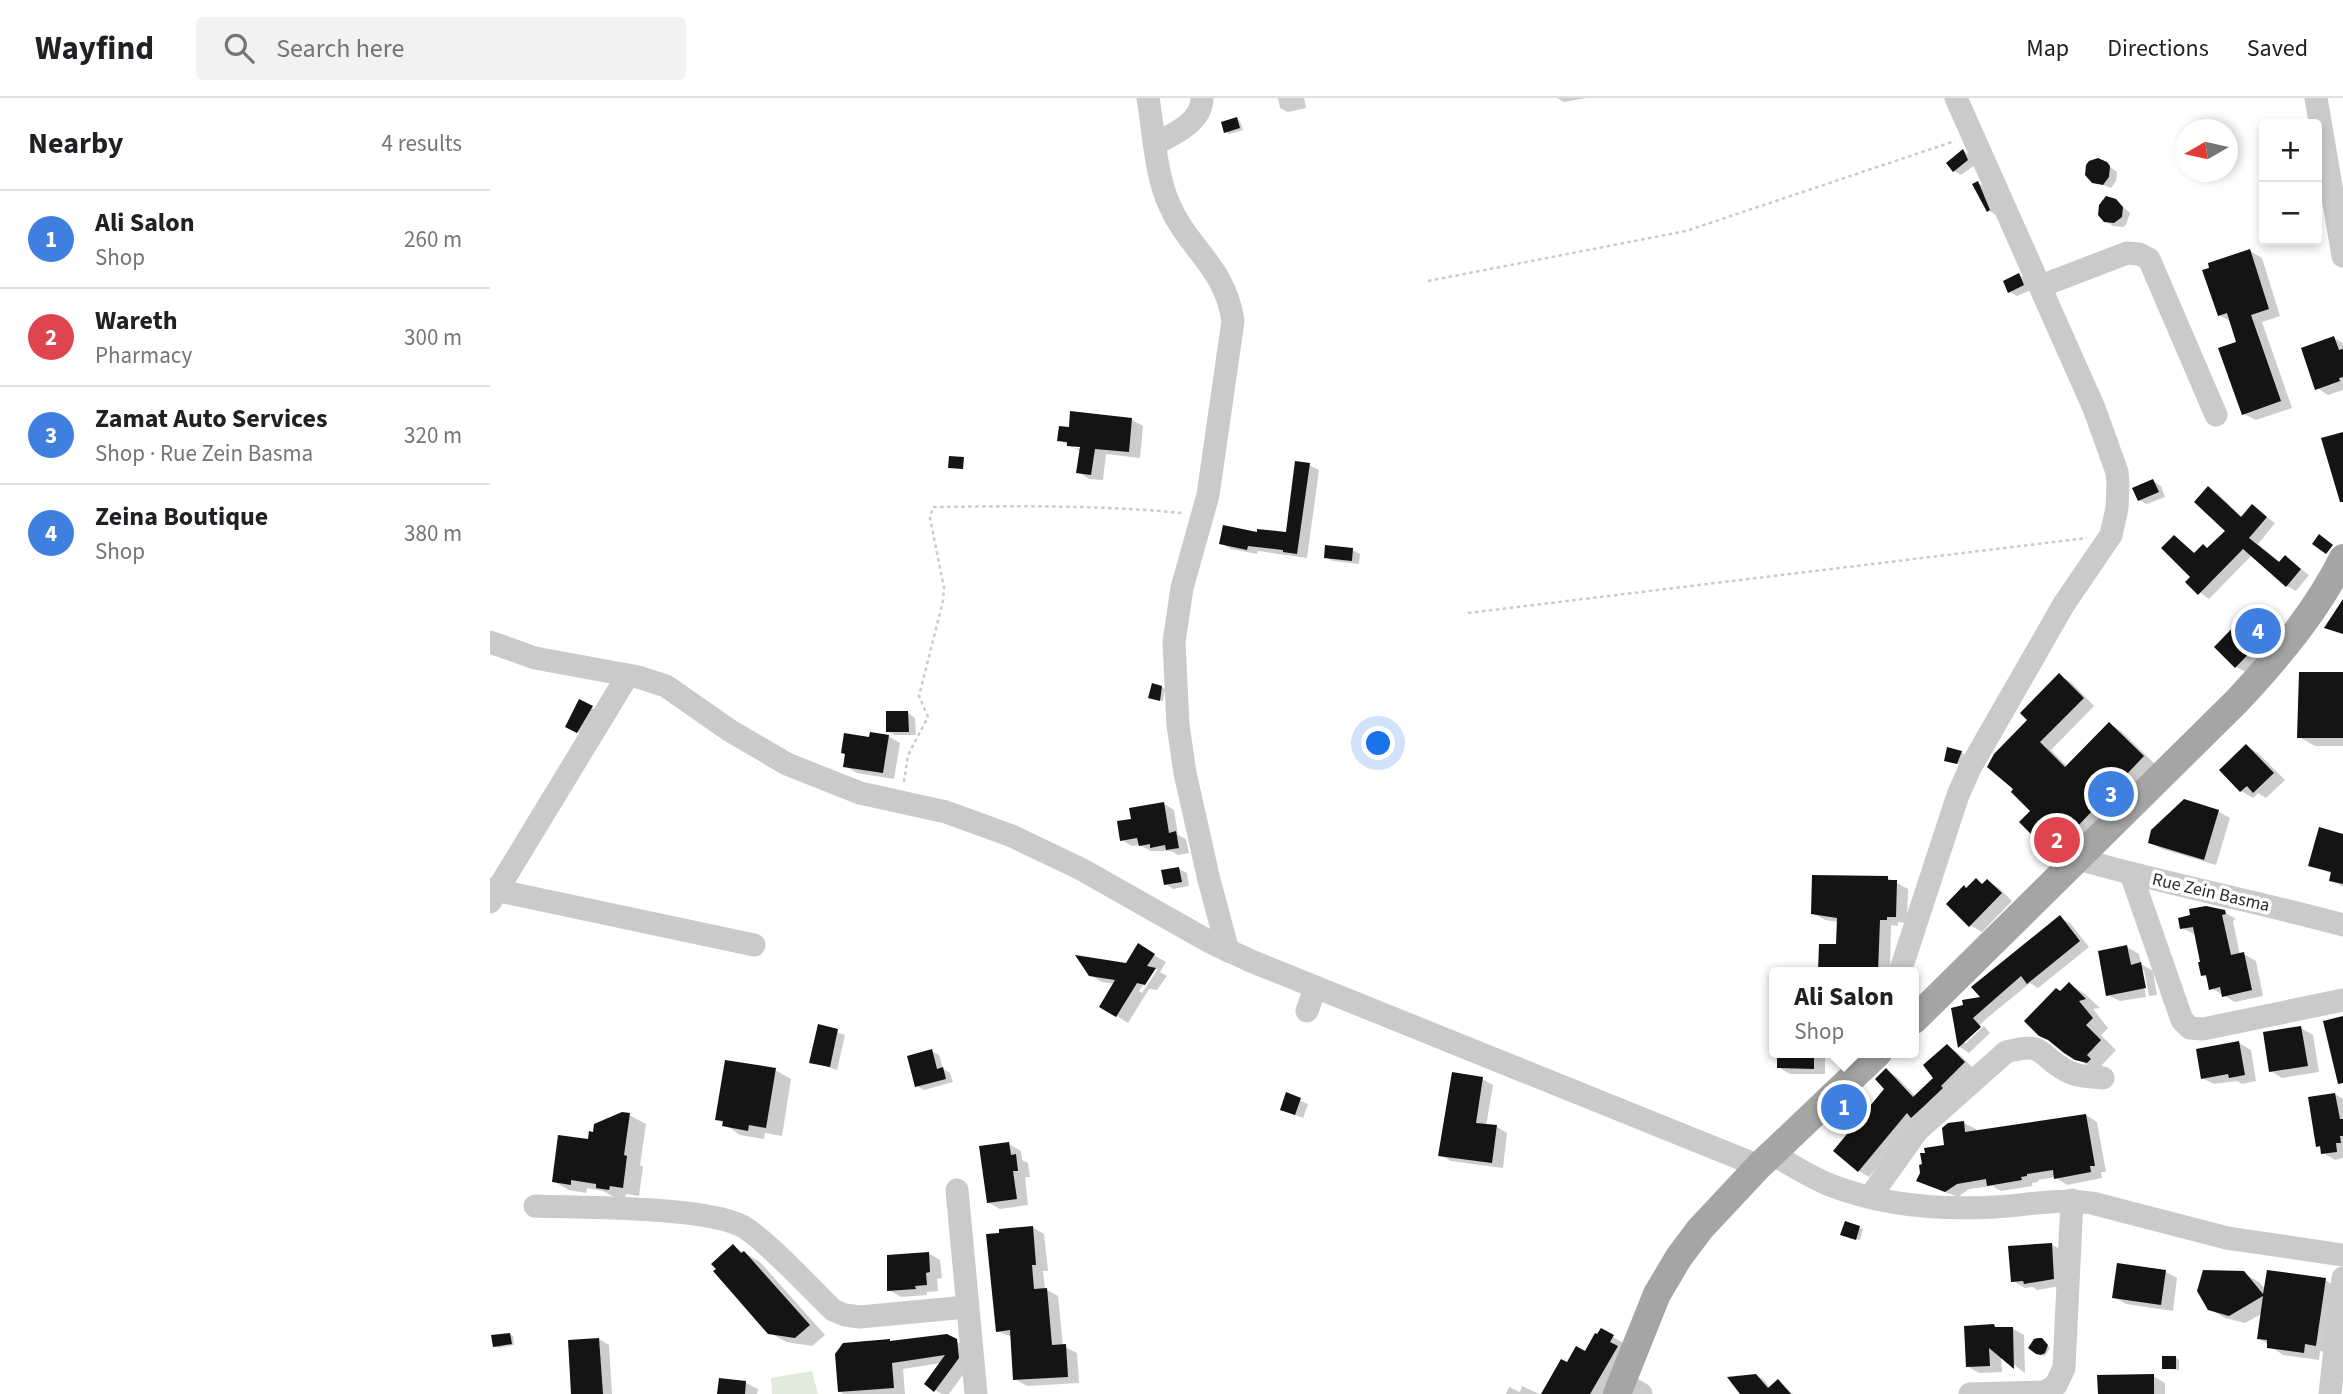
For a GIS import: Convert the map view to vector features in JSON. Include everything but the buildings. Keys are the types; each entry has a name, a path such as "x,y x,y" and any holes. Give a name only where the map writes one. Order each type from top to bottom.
{"main road":[{"path":"1919,1015 2272,663 2327,589 2343,558"},
{"path":"1626,1390 1657,1294 1679,1257 1700,1229 1766,1160 1872,1058"}],"street":[{"path":"1148,98 1161,181 1168,204 1178,222 1215,271 1230,302 1233,321 1210,481 1182,588 1174,642 1178,725 1185,774 1228,951"},
{"path":"1155,144 1196,117 1202,98"},
{"path":"1902,967 1958,795 1970,768 2064,604 2111,535 2118,508 2117,472 2094,408 2042,286 1956,98"},
{"path":"2316,98 2343,256"},
{"path":"2042,286 2127,253 2139,254 2149,260 2216,415"},
{"path":"490,642 535,659 628,675 666,686 729,730 788,764 838,786 968,819 1012,836 1080,869 1228,951 1315,988 1828,1184 1870,1197 1944,1207 1996,1207 2072,1200 2227,1238 2343,1255"},
{"path":"628,675 492,894 754,945"},
{"name":"Rue Zein Basma","path":"2078,859 2343,925"},
{"path":"2131,874 2170,992 2182,1020 2190,1028 2203,1029 2343,1000"},
{"path":"1307,1011 1315,988"},
{"path":"1870,1197 1917,1131 2006,1052 2021,1048 2039,1049 2066,1071 2103,1078"},
{"path":"957,1190 976,1394"},
{"path":"1970,1394 2045,1392 2056,1385 2064,1368 2072,1200"},
{"path":"535,1206 704,1216 736,1223 758,1238 833,1310 845,1315 860,1317 966,1307"},
{"path":"2330,1394 2343,1278"}],"path":[{"path":"1428,281 1686,231 1972,135"},
{"path":"902,803 908,755 928,717 919,696 943,601 944,588 930,518 933,507 1120,507 1202,516"},
{"path":"1468,613 2111,535"}],"green space":[{"path":"812,1371 818,1394 772,1394 771,1378"}],"place":[{"name":"Zeina Boutique","path":"2258,631"},
{"name":"Zamat Auto Services","path":"2111,794"},
{"name":"Wareth","path":"2057,840"},
{"name":"Ali Salon","path":"1844,1107"}]}
